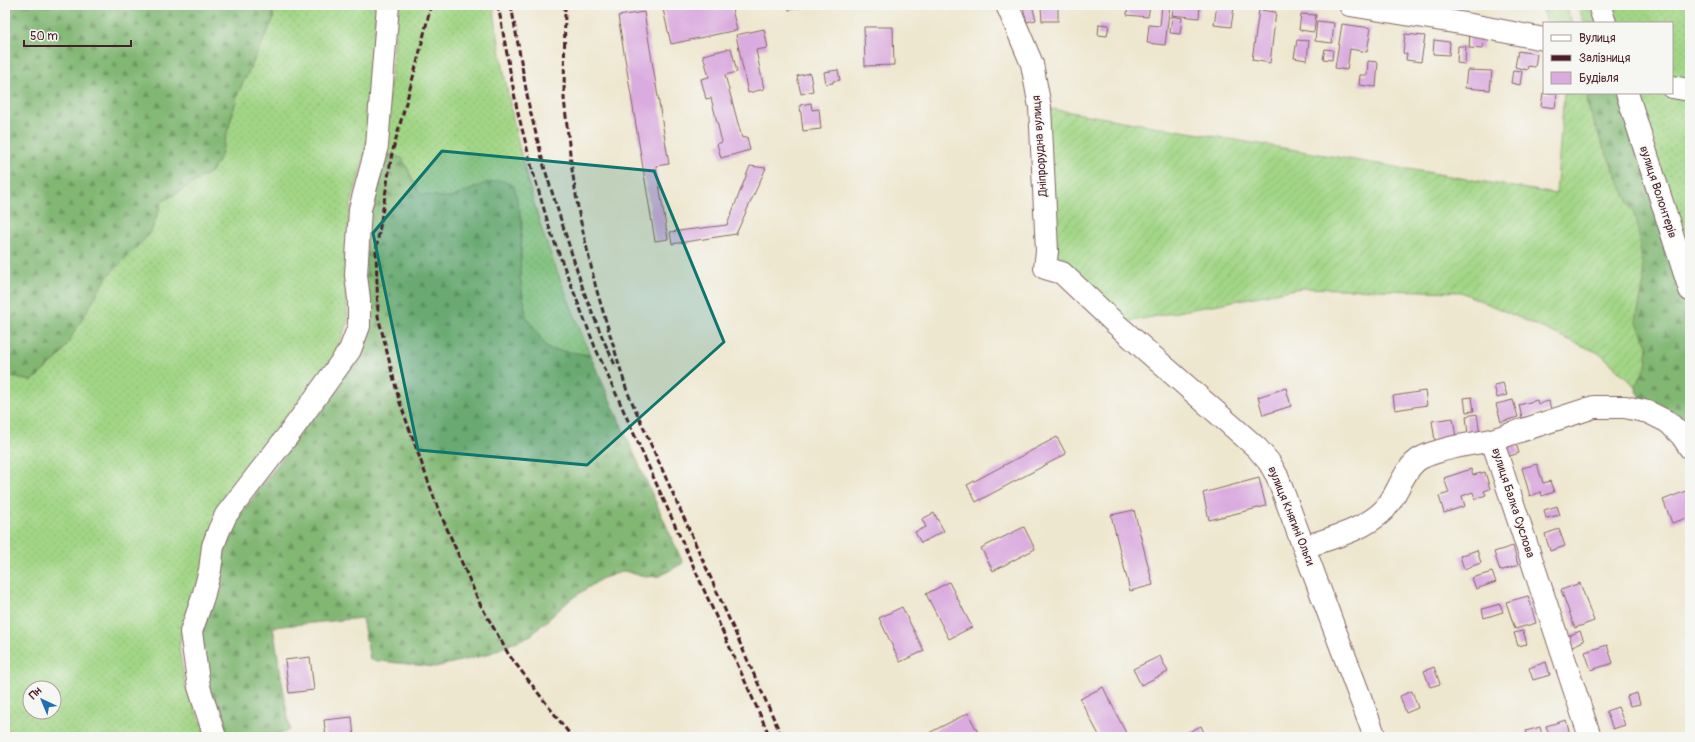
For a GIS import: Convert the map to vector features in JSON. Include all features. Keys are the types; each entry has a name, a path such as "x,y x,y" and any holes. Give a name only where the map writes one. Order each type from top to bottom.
{"street":[{"path":"215,737 199,686 192,632 209,576 213,546 226,515 289,434 350,350 359,326 359,299 356,275 360,209 377,146 388,5"},
{"name":"Дніпрорудна вулиця","path":"1007,5 1032,64 1040,107 1047,251 1045,268"},
{"path":"1350,5 1466,24 1543,39"},
{"path":"1599,5 1605,22"},
{"path":"1673,87 1690,90"},
{"name":"вулиця Волонтерів","path":"1627,94 1690,290"},
{"name":"вулиця Княгині Ольги","path":"1045,268 1062,273 1116,324 1257,448 1269,462 1277,476 1375,737"},
{"path":"1492,440 1594,407 1625,407 1648,412 1668,422 1682,436 1690,448"},
{"name":"вулиця Балка Суслова","path":"1304,547 1343,534 1373,518 1384,510 1409,470 1420,459 1432,454 1492,440 1590,737"}],"highlighted area":[{"path":"442,151 654,171 724,342 587,465 418,450 373,233"}],"green space":[{"path":"5,5 273,5 273,20 238,93 221,155 212,171 162,202 150,234 107,277 60,356 32,381 5,376"},
{"path":"273,5 376,5 368,143 351,204 345,272 348,321 335,355 282,427 198,584 182,628 179,649 186,688 203,727 205,737 5,737 5,376 32,381 60,356 106,277 150,234 162,202 212,171 221,155 238,93 273,20"},
{"path":"398,5 493,5 502,63 527,180 544,236 590,355 548,349 526,316 520,277 522,222 486,183 451,198 420,194 402,158 383,153"},
{"path":"1542,5 1566,5 1572,22 1547,22"},
{"path":"1578,5 1595,5 1601,22 1584,22"},
{"path":"1599,5 1690,5 1690,290 1627,94 1673,94 1673,22 1605,22"},
{"path":"1564,94 1588,94 1587,104 1601,142 1637,221 1644,281 1636,321 1648,347 1646,367 1635,386 1601,354 1461,292 1301,288 1116,324 1045,268 1040,107 1556,194"},
{"path":"1588,94 1627,94 1690,290 1690,448 1642,402 1635,386 1646,367 1648,347 1636,321 1644,281 1601,142 1587,104"},
{"path":"383,153 402,158 420,194 451,198 486,183 501,180 514,186 522,222 520,277 526,316 548,349 590,355 683,563 660,576 645,577 624,571 601,579 571,599 531,635 486,655 435,667 370,660 362,618 273,627 290,730 270,737 223,737 209,695 198,635 220,583 224,553 236,521 354,360 366,267 368,212"}],"building":[{"path":"662,5 731,5 737,30 671,44"},
{"path":"788,5 809,5 809,6 789,10"},
{"path":"1032,5 1036,20 1027,22 1023,7"},
{"path":"1128,5 1150,5 1148,17 1127,15"},
{"path":"1162,5 1170,5 1165,45 1147,43 1149,25 1160,26"},
{"path":"1174,5 1200,5 1199,18 1172,15"},
{"path":"1217,5 1234,7 1231,27 1214,25"},
{"path":"1041,7 1058,7 1058,21 1042,21"},
{"path":"1259,10 1276,12 1270,63 1252,60"},
{"path":"644,12 669,164 656,166 668,239 655,241 618,16"},
{"path":"1301,14 1316,15 1314,32 1299,30"},
{"path":"1172,16 1182,18 1180,34 1170,33"},
{"path":"1317,21 1334,23 1332,43 1315,41"},
{"path":"1099,24 1109,25 1107,36 1098,35"},
{"path":"1342,24 1371,28 1367,52 1350,49 1347,70 1335,68"},
{"path":"864,27 893,27 894,65 865,66"},
{"path":"764,29 768,48 756,50 764,89 748,93 736,35"},
{"path":"1470,32 1484,33 1483,49 1469,48"},
{"path":"1405,34 1425,36 1421,62 1406,60 1407,54 1403,53"},
{"path":"1297,40 1309,41 1307,60 1294,58"},
{"path":"1434,40 1450,42 1449,55 1433,54"},
{"path":"1458,46 1466,46 1465,64 1457,63"},
{"path":"731,48 737,72 725,75 742,138 747,137 750,150 721,158 717,144 722,142 711,98 706,99 701,79 709,77 703,55"},
{"path":"1325,49 1333,50 1332,60 1323,59"},
{"path":"1518,51 1537,54 1535,67 1528,66 1527,70 1515,67"},
{"path":"1368,61 1378,62 1376,87 1359,85 1360,75 1367,75"},
{"path":"838,70 840,80 826,84 824,72"},
{"path":"1467,70 1492,71 1490,90 1465,88"},
{"path":"1513,70 1522,71 1520,85 1511,83"},
{"path":"810,73 813,91 801,94 797,76"},
{"path":"1543,93 1557,94 1555,108 1541,106"},
{"path":"811,103 812,110 819,109 821,129 803,131 800,105"},
{"path":"750,166 766,168 736,234 672,244 670,232 727,225"},
{"path":"1503,383 1507,395 1497,398 1494,385"},
{"path":"1286,388 1291,406 1263,415 1258,397"},
{"path":"1425,391 1427,405 1395,410 1393,396"},
{"path":"1472,397 1474,411 1466,412 1464,398"},
{"path":"1513,400 1518,417 1501,422 1496,404"},
{"path":"1537,400 1538,404 1549,401 1551,410 1522,418 1519,405"},
{"path":"1477,414 1480,434 1468,435 1466,416"},
{"path":"1453,418 1456,438 1435,441 1432,421"},
{"path":"1057,437 1066,454 976,502 967,485"},
{"path":"1515,441 1519,453 1507,457 1503,445"},
{"path":"1537,464 1543,483 1550,481 1554,492 1542,496 1541,492 1530,496 1522,468"},
{"path":"1471,469 1473,475 1485,472 1490,489 1484,491 1486,495 1475,499 1473,492 1462,496 1465,506 1444,513 1439,496 1449,493 1444,478"},
{"path":"1259,478 1266,506 1209,520 1203,493"},
{"path":"1686,491 1690,504 1690,517 1672,523 1663,500"},
{"path":"1557,506 1560,515 1546,518 1544,510"},
{"path":"1134,510 1153,585 1130,591 1111,515"},
{"path":"934,513 944,531 921,543 915,532 926,527 922,519"},
{"path":"1024,527 1035,549 993,571 981,548"},
{"path":"1559,529 1565,546 1550,551 1545,534"},
{"path":"1513,546 1518,565 1500,571 1494,552"},
{"path":"1477,550 1481,563 1464,569 1460,556"},
{"path":"1492,572 1496,582 1476,589 1472,578"},
{"path":"949,582 972,627 949,639 926,594"},
{"path":"1580,583 1594,621 1575,628 1561,590"},
{"path":"1528,596 1536,623 1515,629 1506,602"},
{"path":"1500,604 1503,612 1484,618 1482,609"},
{"path":"902,607 924,651 900,662 879,618"},
{"path":"1523,631 1527,644 1518,646 1514,633"},
{"path":"1580,631 1584,641 1572,646 1568,636"},
{"path":"1607,645 1613,663 1591,670 1585,652"},
{"path":"1160,656 1168,672 1141,685 1133,669"},
{"path":"310,657 314,690 289,693 285,660"},
{"path":"1546,662 1550,675 1533,680 1529,668"},
{"path":"1434,667 1440,684 1430,687 1424,671"},
{"path":"1103,687 1128,737 1100,737 1080,699"},
{"path":"1412,691 1418,708 1406,713 1400,696"},
{"path":"1637,693 1640,704 1630,706 1627,696"},
{"path":"1618,707 1625,725 1613,729 1606,711"},
{"path":"968,713 980,737 931,737 929,733"},
{"path":"352,717 354,737 326,737 324,720"},
{"path":"1566,720 1570,735 1550,737 1546,726"},
{"path":"1201,726 1206,737 1179,737"},
{"path":"1540,727 1542,735 1528,737 1526,731"},
{"path":"921,732 922,737 901,737 901,736"}],"railway":[{"path":"431,5 417,63 392,153 376,251 378,316 399,400 437,506 480,604 509,655 572,737"},
{"path":"498,5 517,109 533,172 551,233 595,347 770,737"},
{"path":"511,5 529,106 545,170 584,292 616,367"},
{"path":"565,5 564,98 571,163 579,214 596,288 627,391 782,737"}]}
